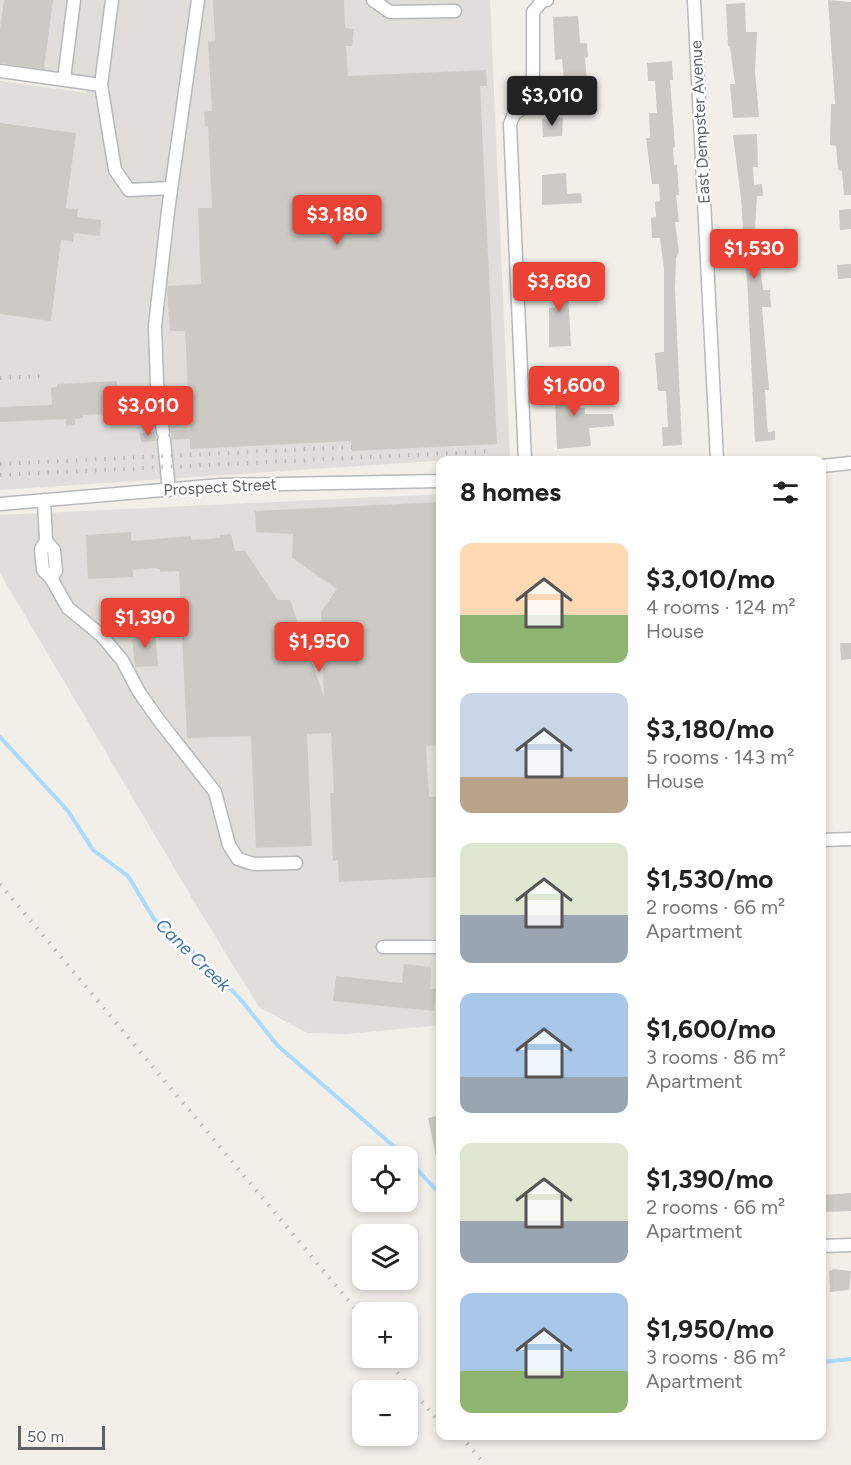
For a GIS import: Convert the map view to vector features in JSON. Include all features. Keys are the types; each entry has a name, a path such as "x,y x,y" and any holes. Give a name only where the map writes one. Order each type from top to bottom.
{"street":[{"path":"64,79 74,0"},
{"path":"112,0 101,85 115,170 129,190 171,188"},
{"path":"169,490 157,383 155,326 171,188 198,0"},
{"path":"373,0 390,12 455,11"},
{"path":"525,456 510,124 514,114 526,106 533,92 533,12 543,0 547,0"},
{"name":"East Dempster Avenue","path":"694,0 717,456"},
{"path":"0,71 101,85"},
{"path":"826,466 851,463"},
{"name":"Prospect Street","path":"0,504 221,485 436,481"},
{"path":"44,500 46,541 54,550 56,571 51,578 68,608 101,635 122,660 139,692 158,719 215,792 229,845 238,859 254,864 296,863"},
{"path":"826,840 851,839"},
{"path":"383,947 436,947"},
{"path":"826,1246 851,1245"}],"shaded area":[{"path":"0,0 490,0 510,456 436,456 436,461 0,490 0,81 87,93 86,79 0,67"},
{"path":"436,494 436,1025 347,1034 307,1033 259,1007 199,910 0,573 0,515"}],"building":[{"path":"4,0 53,0 44,69 0,63 0,29"},
{"path":"213,0 344,0 345,28 354,29 352,46 346,46 348,76 486,70 487,86 480,86 497,444 352,451 351,441 190,449 190,439 172,440 171,431 190,430 185,331 170,331 167,292 168,286 201,284 198,208 212,208 208,126 205,126 204,112 212,111 208,42 215,41"},
{"path":"828,0 851,2 851,195 844,195 842,171 838,170 836,146 830,145 831,104 835,104"},
{"path":"745,3 746,32 757,32 755,71 759,117 733,118 730,84 735,84 730,46 728,46 726,4"},
{"path":"578,16 580,43 587,43 588,57 585,58 587,82 580,82 582,108 556,109 556,98 561,96 561,91 565,91 562,59 555,60 553,17"},
{"path":"672,61 673,80 670,80 675,147 673,148 674,165 677,165 679,195 676,195 679,222 675,222 679,252 676,258 675,290 682,445 663,446 662,427 668,427 666,391 658,391 655,353 664,352 664,269 660,238 652,238 651,218 656,217 655,202 660,201 659,184 652,184 646,138 650,138 649,113 657,113 655,81 648,81 647,63"},
{"path":"563,118 562,136 543,137 542,119"},
{"path":"0,123 76,133 66,208 78,209 77,217 101,220 100,236 74,233 73,242 61,240 51,321 0,314"},
{"path":"757,134 758,167 753,167 754,185 762,184 763,196 757,196 755,229 763,290 770,290 771,307 762,307 769,390 765,390 767,424 768,432 775,431 775,440 755,442 747,277 744,259 742,259 741,243 744,243 741,198 733,135"},
{"path":"566,173 567,194 581,193 582,203 542,205 542,175"},
{"path":"851,209 851,229 840,230 839,210"},
{"path":"851,264 851,278 838,279 837,265"},
{"path":"567,276 571,346 549,347 549,308 557,307 556,289 549,290 548,286 545,286 545,277"},
{"path":"117,381 117,387 139,387 146,412 83,415 83,418 75,419 75,425 66,426 66,419 0,422 0,407 52,405 51,388 57,387 57,384"},
{"path":"578,381 580,408 585,408 585,414 613,414 614,426 589,428 591,446 557,449 555,399 552,399 551,383"},
{"path":"155,432 156,441 141,442 140,433"},
{"path":"436,502 436,745 426,746 429,797 436,796 436,877 339,882 338,860 333,861 330,793 334,793 331,733 307,734 312,846 256,848 251,736 187,738 179,571 160,572 160,569 155,568 133,570 133,577 88,579 86,535 131,532 131,541 191,536 192,540 220,538 220,535 231,534 235,551 245,551 278,600 290,600 324,697 321,612 337,589 292,558 293,534 256,532 255,511"},
{"path":"155,630 158,666 135,667 132,639 135,639 134,632"},
{"path":"840,643 851,643 851,659 841,660"},
{"path":"404,964 431,967 430,989 436,989 434,1011 333,1001 336,976 402,983"},
{"path":"436,1116 436,1157 428,1118"},
{"path":"851,1193 851,1211 826,1212 826,1195"},
{"path":"834,1269 851,1271 849,1290 830,1292 829,1271"}],"waterway":[{"name":"Cane Creek","path":"0,737 68,811 93,850 128,876 154,919 209,966 241,1000 278,1046 393,1146"},
{"name":"Cane Creek","path":"418,1171 436,1190"},
{"name":"Cane Creek","path":"826,1362 851,1359"}],"railway":[{"path":"0,378 44,376"},
{"path":"0,464 352,447"},
{"path":"0,475 493,451"},
{"path":"0,884 352,1305"},
{"path":"393,1368 436,1418"},
{"path":"464,1440 485,1465"}]}
